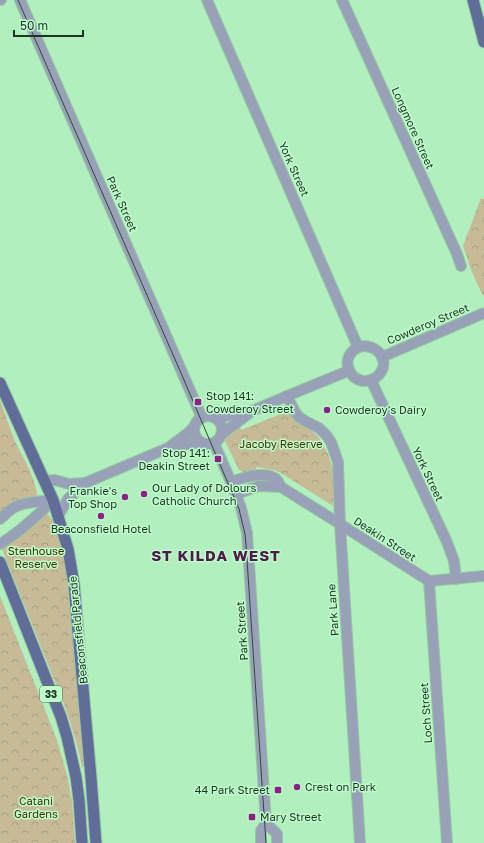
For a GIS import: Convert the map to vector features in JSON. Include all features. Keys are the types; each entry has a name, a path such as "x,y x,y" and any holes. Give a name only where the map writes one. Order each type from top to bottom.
{"main road":[{"path":"473,0 484,42"},
{"name":"Beaconsfield Parade","path":"0,383 53,500 68,549 74,584 96,843"},
{"name":"33","path":"0,562 66,733 72,757 79,800 82,843"}],"street":[{"name":"Park Street","path":"20,0 202,418"},
{"name":"York Street","path":"207,0 358,347"},
{"name":"Longmore Street","path":"342,0 454,247 461,266"},
{"name":"Cowderoy Street","path":"382,357 484,313"},
{"path":"369,346 378,351 382,357 383,367 381,373 372,380 359,380 348,371 348,361 350,355 353,350 358,347 369,346"},
{"path":"44,481 55,480 69,484 84,483 170,446 188,433 195,426 198,420 202,418 208,416 215,418 252,411 348,371"},
{"name":"York Street","path":"372,380 447,542 454,561 456,579"},
{"name":"Park Lane","path":"287,396 297,415 322,430 327,436 331,442 338,462 340,524 360,843"},
{"path":"170,446 201,442 208,444 214,443 222,434 252,411"},
{"path":"215,418 220,423 222,434"},
{"path":"195,426 194,430 196,437 201,442"},
{"name":"Park Street","path":"214,443 236,494 247,534 266,823 261,831 261,843"},
{"name":"Deakin Street","path":"231,482 262,475 276,479 281,487 429,581"},
{"path":"58,516 68,499 84,483"},
{"name":"Deakin Street","path":"236,494 259,486 281,487"},
{"path":"0,519 20,505 53,500"},
{"path":"0,544 30,523 53,500"},
{"path":"429,581 484,576"},
{"name":"Loch Street","path":"429,581 447,843"},
{"path":"266,823 277,834 277,843"}],"green space":[{"path":"481,198 484,199 484,296 472,272 463,246"},
{"path":"0,400 15,441 33,477 37,492 37,499 0,517"},
{"name":"Jacoby Reserve","path":"288,411 296,420 313,431 319,438 328,454 334,473 333,506 274,470 256,467 257,471 245,473 239,470 225,441 225,437 239,426 241,430"},
{"name":"Stenhouse Reserve","path":"45,512 50,517 58,532 68,576 86,767 82,767 75,737 65,707 2,549"},
{"name":"Catani Gardens","path":"0,596 57,740 67,775 72,801 75,843 0,843"}],"tram line":[{"path":"18,0 239,509 246,545 266,843"}],"place":[{"name":"Stop 141: Cowderoy Street","path":"198,402"},
{"name":"Cowderoy's Dairy","path":"327,410"},
{"name":"Stop 141: Deakin Street","path":"218,459"},
{"name":"Our Lady of Dolours Catholic Church","path":"144,494"},
{"name":"Frankie's Top Shop","path":"125,497"},
{"name":"Beaconsfield Hotel","path":"101,516"},
{"name":"Crest on Park","path":"297,787"},
{"name":"44 Park Street","path":"278,790"},
{"name":"Mary Street","path":"252,817"}],"district":[{"name":"ST KILDA WEST","path":"216,556"}]}
